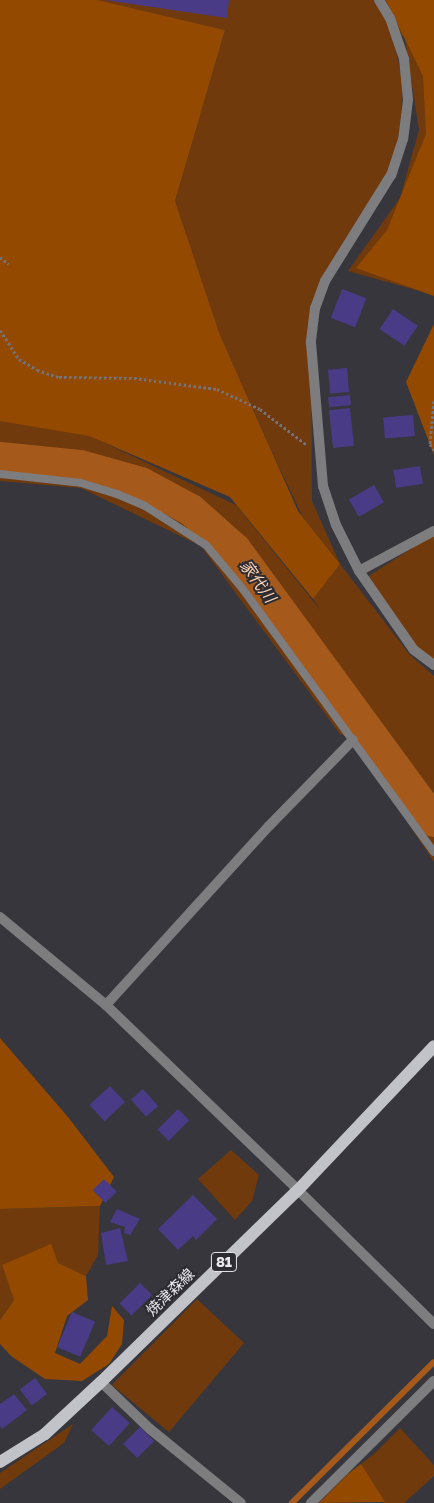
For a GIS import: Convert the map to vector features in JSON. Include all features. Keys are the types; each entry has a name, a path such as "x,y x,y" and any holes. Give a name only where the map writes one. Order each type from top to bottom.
{"main road":[{"name":"焼津森線","path":"0,1462 45,1434 101,1382 298,1190 434,1046"}],"street":[{"path":"379,0 390,18 404,59 408,100 403,139 391,175 325,281 315,308 311,343 322,456 323,486 333,518 359,571 414,650 434,665"},
{"path":"359,571 434,531"},
{"path":"106,1005 269,826 353,740"},
{"path":"0,916 106,1005 434,1324"},
{"path":"311,1503 434,1381"},
{"path":"101,1382 150,1429 242,1503"}],"lane":[{"path":"0,474 80,483 116,494 145,506 206,545 242,588 434,852"}],"path":[{"path":"0,257 8,264"},
{"path":"0,330 19,359 37,370 52,375 134,378 217,389 260,409 322,456"},
{"path":"434,401 430,444 434,450"}],"shaded area":[{"path":"0,0 97,0 225,30 175,201 220,335 298,511 340,564 313,599 230,497 89,436 0,421"},
{"path":"95,0 378,0 388,14 403,83 400,130 385,184 311,311 312,501 340,564 303,517 278,465 220,335 175,201 225,30"},
{"path":"380,0 434,0 434,295 348,271 400,198 419,130 405,40"},
{"path":"386,0 434,0 434,296 356,268 387,230 426,134 423,76"},
{"path":"434,324 434,455 406,382"},
{"path":"0,418 75,429 236,505 322,612 313,599 340,564 410,655 434,676 434,862 353,740 340,734 201,546 81,488 0,481"},
{"path":"434,534 434,659 407,641 364,579"},
{"path":"0,1038 68,1117 114,1177 100,1206 0,1209"},
{"path":"231,1150 259,1175 252,1201 235,1220 198,1179"},
{"path":"100,1206 98,1255 86,1276 58,1263 2,1265 14,1300 0,1320 0,1209"},
{"path":"51,1244 58,1263 86,1276 88,1300 67,1316 55,1353 80,1364 107,1336 112,1306 124,1320 122,1344 109,1364 82,1381 45,1379 11,1356 0,1344 0,1320 14,1300 2,1265"},
{"path":"197,1299 244,1343 169,1432 112,1385"},
{"path":"73,1424 64,1443 0,1489 0,1473"},
{"path":"400,1428 434,1465 434,1476 404,1503 384,1503 361,1464"},
{"path":"361,1464 385,1502 319,1503 349,1473"}],"building":[{"path":"105,0 229,0 227,18"},
{"path":"342,289 366,298 355,327 331,318"},
{"path":"393,309 418,326 404,346 380,329"},
{"path":"347,368 349,392 330,394 328,370"},
{"path":"350,395 351,405 329,407 328,397"},
{"path":"350,408 354,446 333,448 329,410"},
{"path":"413,415 415,436 385,439 383,418"},
{"path":"420,466 423,484 396,488 393,470"},
{"path":"374,485 384,502 359,517 349,499"},
{"path":"110,1086 125,1102 105,1121 90,1105"},
{"path":"143,1089 158,1106 146,1117 131,1099"},
{"path":"178,1109 189,1120 169,1141 157,1130"},
{"path":"104,1179 117,1192 105,1203 93,1190"},
{"path":"193,1195 217,1219 196,1240 193,1236 178,1250 158,1229"},
{"path":"117,1209 140,1219 130,1235 124,1233 125,1227 110,1222"},
{"path":"120,1228 128,1261 106,1265 101,1233"},
{"path":"140,1283 152,1295 132,1316 119,1304"},
{"path":"72,1312 95,1322 80,1357 57,1347"},
{"path":"35,1378 47,1394 32,1405 20,1389"},
{"path":"14,1394 27,1410 2,1429 0,1426 0,1404"},
{"path":"112,1407 130,1423 109,1446 91,1430"},
{"path":"140,1427 154,1441 137,1458 123,1444"}],"waterway":[{"name":"家代川","path":"0,458 80,466 141,483 191,510 235,549 434,821"},
{"path":"292,1503 433,1363"}]}
